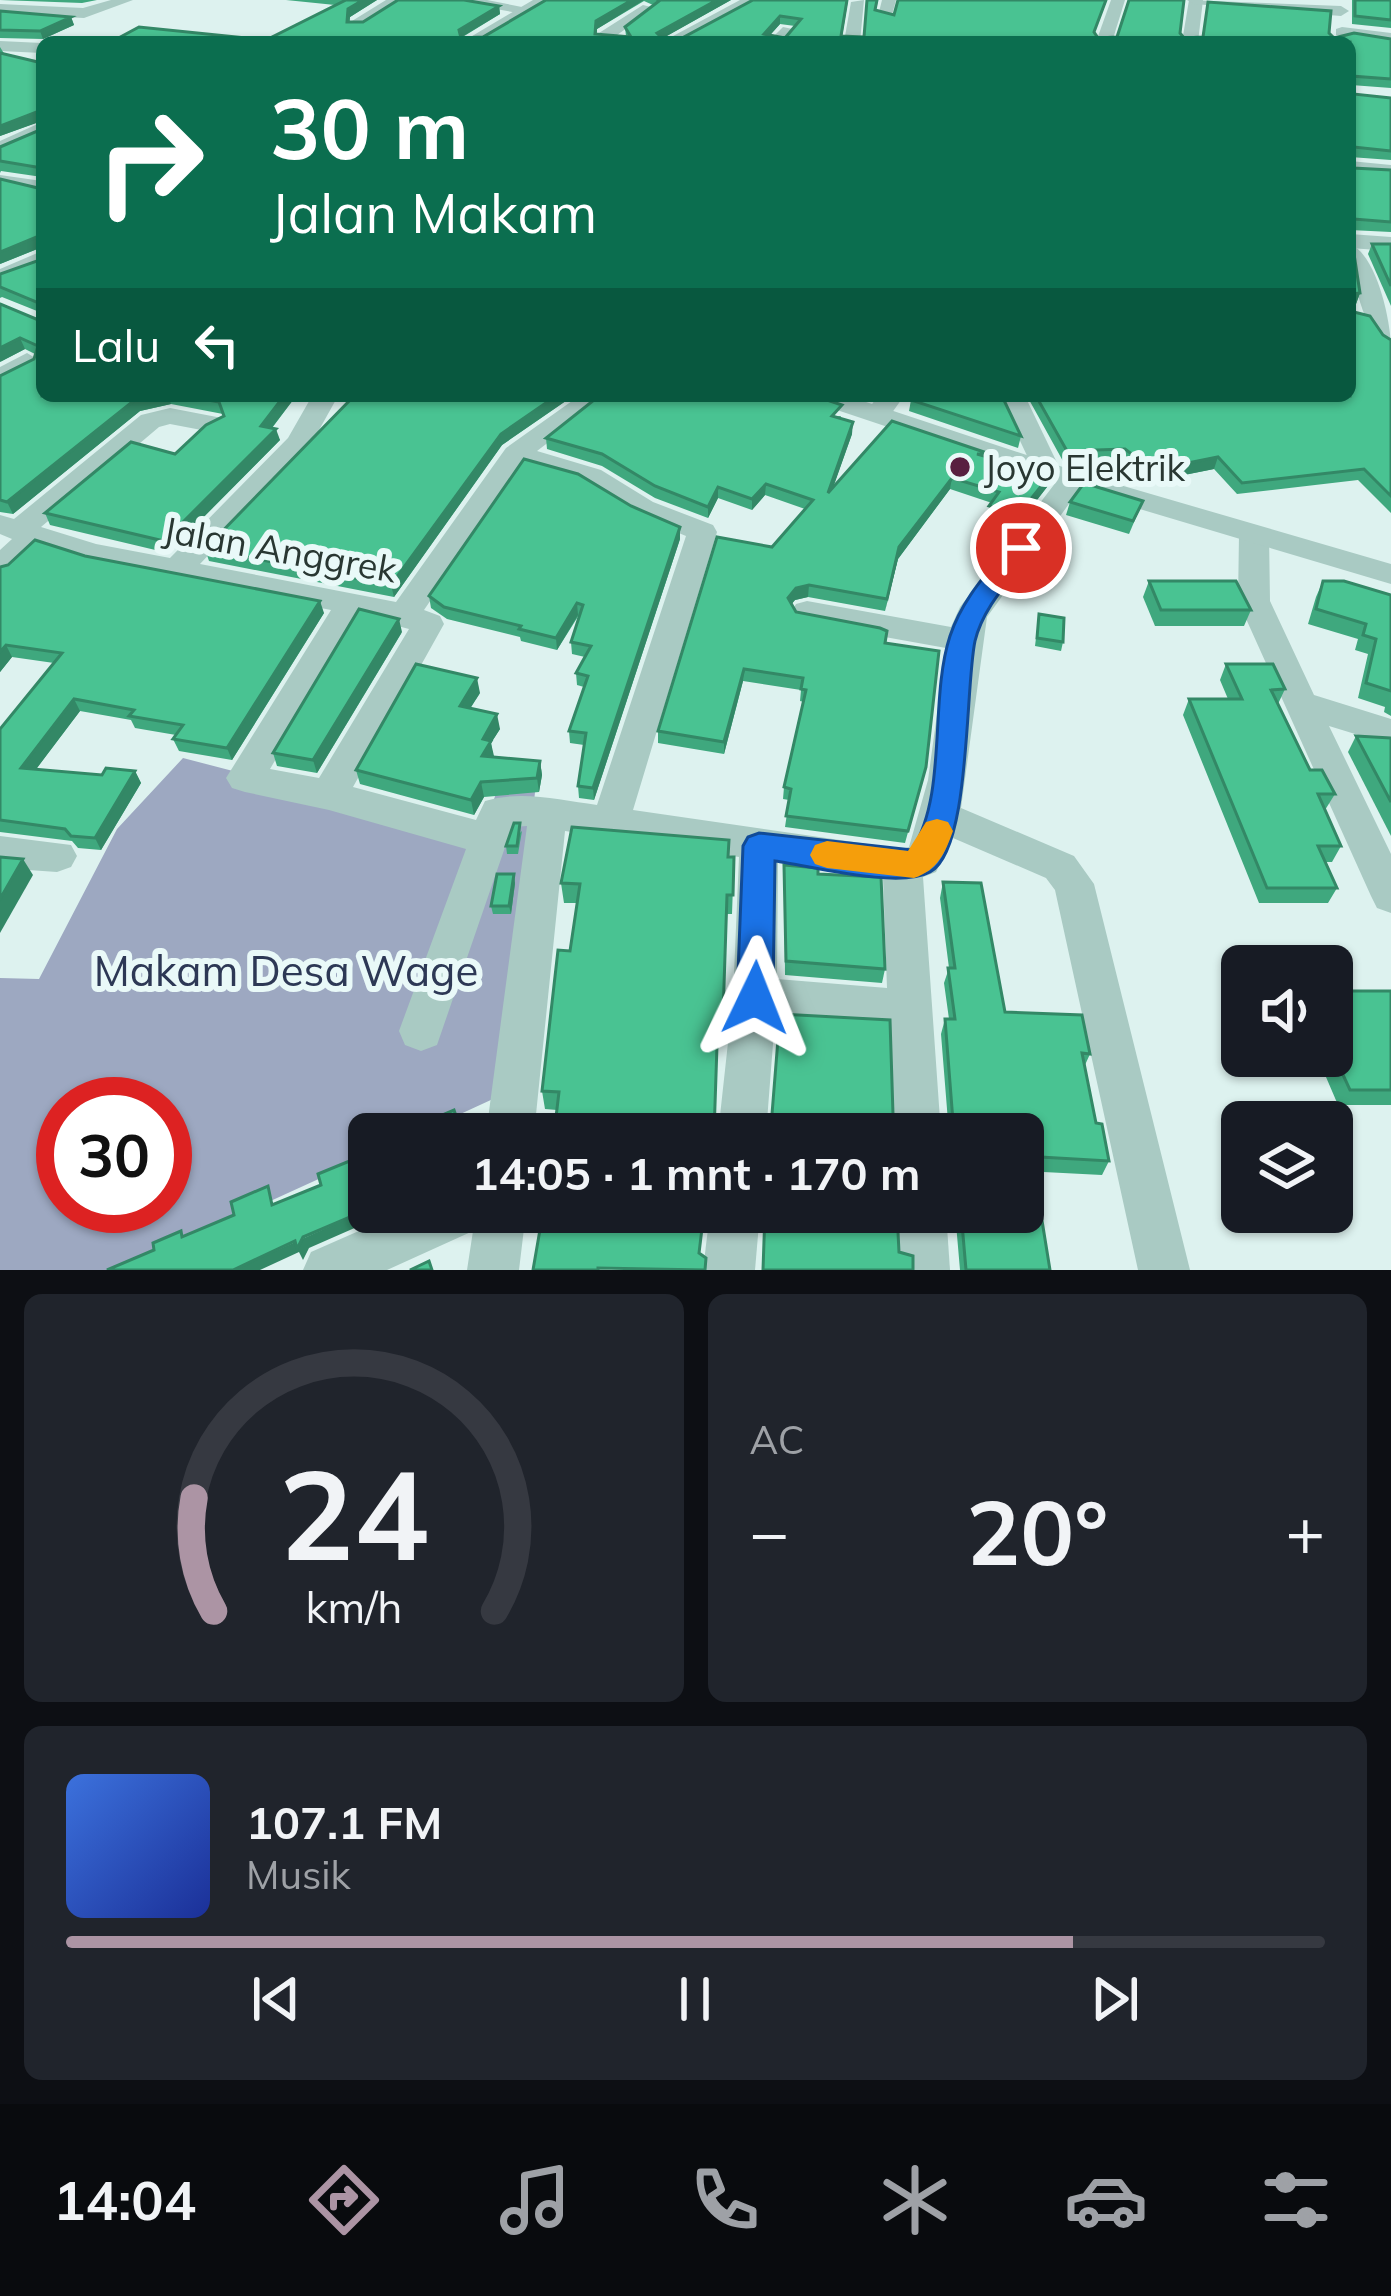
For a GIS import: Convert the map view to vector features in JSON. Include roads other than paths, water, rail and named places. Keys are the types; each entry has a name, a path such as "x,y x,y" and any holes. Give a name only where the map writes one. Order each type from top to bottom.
{"street":[{"path":"2,9 29,0"},
{"path":"2,9 84,14 126,0"},
{"path":"357,24 397,0"},
{"path":"453,0 529,10"},
{"path":"481,36 544,0"},
{"path":"604,36 649,6 624,0"},
{"path":"682,36 751,0"},
{"path":"1106,36 1118,0"},
{"path":"1191,36 1195,0 1341,5 1340,36"},
{"path":"853,36 858,2"},
{"path":"1356,37 1391,38"},
{"path":"0,46 36,48"},
{"path":"0,130 36,134"},
{"path":"0,148 36,134"},
{"path":"1356,168 1391,171"},
{"path":"0,181 36,186"},
{"path":"1356,241 1391,244"},
{"path":"0,278 36,261"},
{"path":"1356,264 1391,342"},
{"path":"1356,315 1380,316"},
{"path":"0,378 27,361"},
{"path":"178,569 299,442 322,402"},
{"name":"Jalan Anggrek","path":"17,530 105,556 404,614 517,454 588,402"},
{"path":"1016,402 1060,475"},
{"path":"884,405 1060,475 1391,574"},
{"path":"0,567 17,530 150,421 170,416 212,424"},
{"path":"517,454 591,476 643,508 702,532 610,824"},
{"path":"421,1031 498,812 519,809 902,866 922,861 942,816 962,640 976,604 1060,475"},
{"path":"1254,535 1255,601 1391,896"},
{"path":"352,603 244,778 328,795 487,839"},
{"path":"808,612 962,640"},
{"path":"328,795 425,634 428,624 404,614"},
{"path":"1304,705 1391,732"},
{"path":"513,1113 548,815"},
{"path":"942,816 1060,867 1074,884 1165,1270"},
{"path":"744,1113 755,998 759,846"},
{"path":"0,852 57,856"},
{"path":"902,866 916,1113"},
{"path":"755,998 910,1009"},
{"path":"329,1270 413,1233"},
{"path":"493,1270 498,1233"},
{"path":"730,1270 733,1233"},
{"path":"922,1233 925,1270"}],"place":[{"name":"Joyo Elektrik","path":"960,467"}],"park label":[{"name":"Makam Desa Wage","path":"286,970"}]}
